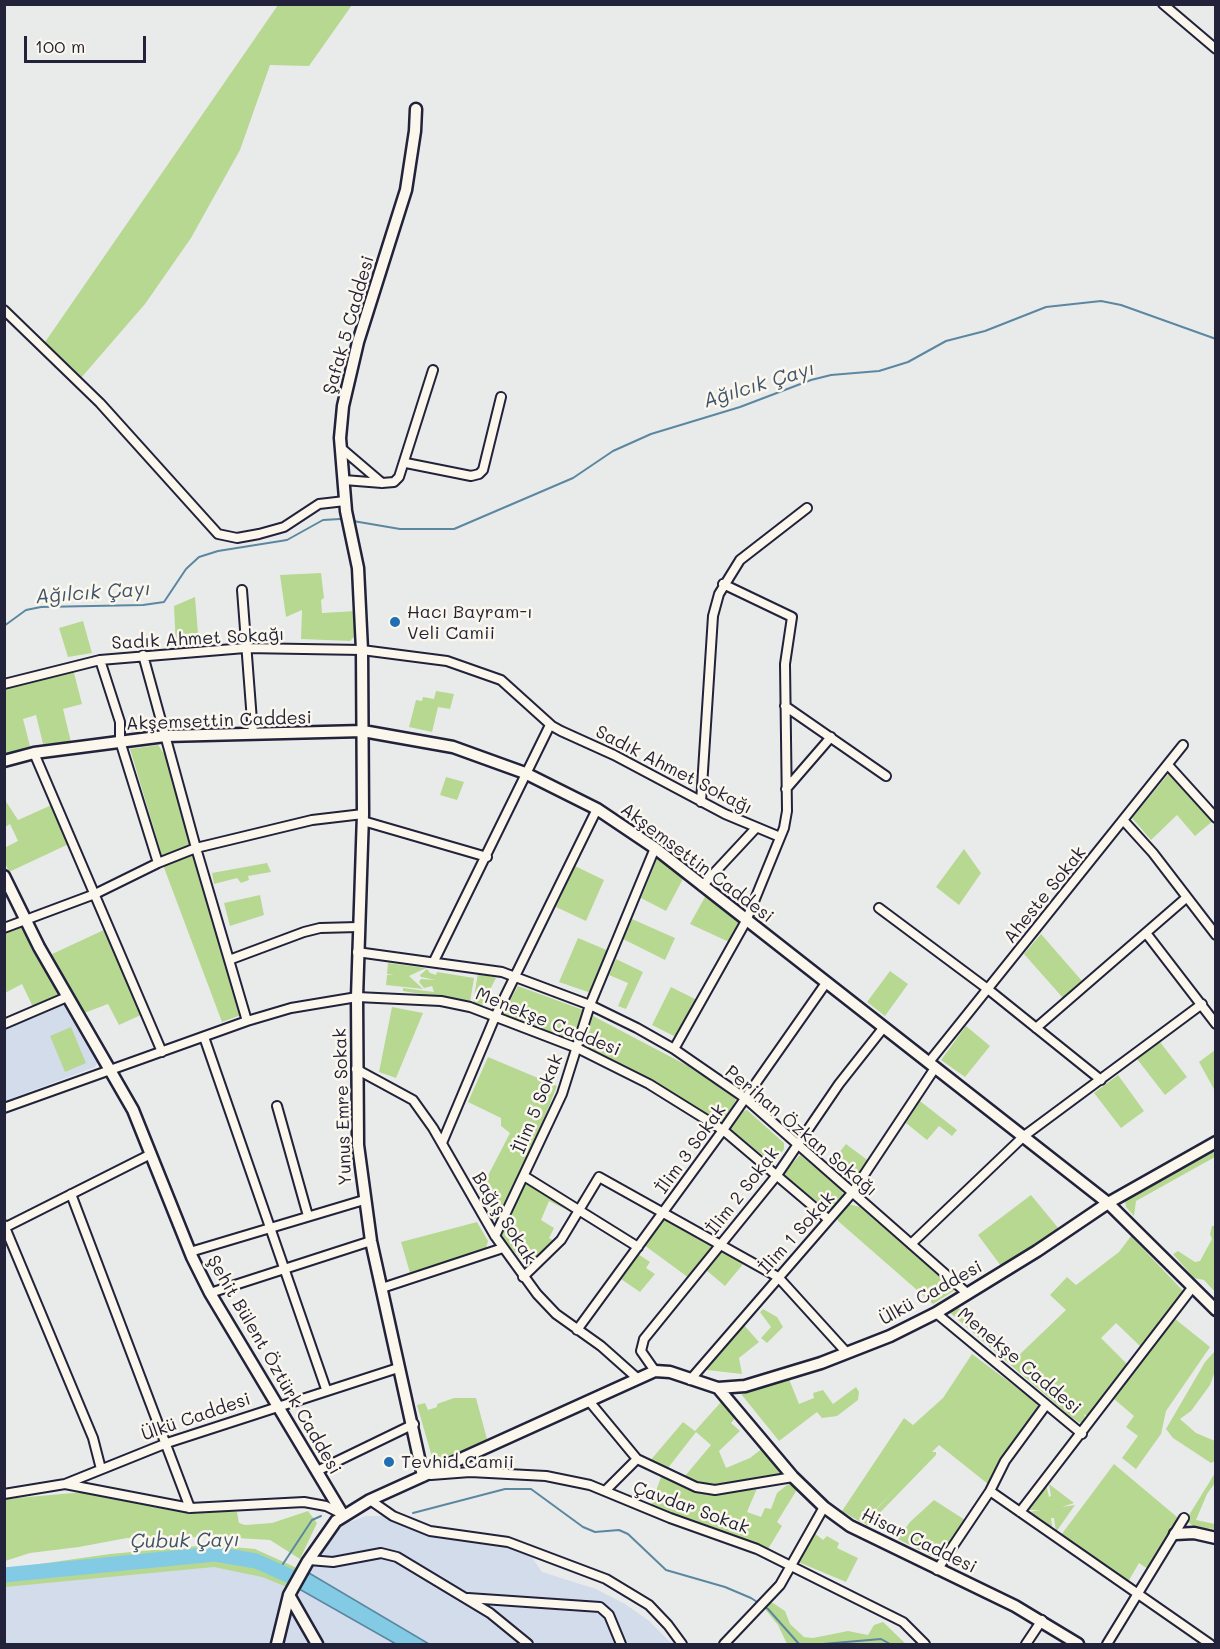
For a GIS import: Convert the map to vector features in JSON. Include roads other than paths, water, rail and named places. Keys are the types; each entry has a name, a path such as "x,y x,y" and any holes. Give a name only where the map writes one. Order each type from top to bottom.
{"street":[{"path":"1163,4 1215,49"},
{"name":"Şafak 5 Caddesi","path":"363,731 358,568 345,501 341,448 343,406 356,351 406,190 416,109"},
{"path":"4,310 100,403 218,534 237,538 268,532 284,527 320,504 345,501"},
{"path":"344,480 382,483 396,481 406,463 433,370"},
{"path":"406,463 471,476 479,474 483,470 501,397"},
{"path":"341,448 382,483"},
{"path":"701,802 713,616 723,584 747,554 807,508"},
{"path":"674,1049 746,921 780,837 787,811 785,664 792,617 723,584"},
{"path":"242,590 253,734"},
{"name":"Sadık Ahmet Sokağı","path":"4,684 100,660 245,648 362,650 447,661 490,675 513,688 550,725 701,802 780,837"},
{"path":"143,655 247,1021"},
{"path":"100,660 120,722 120,741 158,863"},
{"path":"785,706 886,776"},
{"path":"434,961 550,725"},
{"name":"Akşemsettin Caddesi","path":"4,761 34,753 165,736 363,731 453,747 525,773 597,809 655,848 1108,1203 1215,1310"},
{"name":"Yunus Emre Sokak","path":"363,731 363,818 357,927 357,1136 371,1240 398,1368 414,1424 423,1476"},
{"path":"786,789 831,737"},
{"name":"Aheste Sokak","path":"932,1065 1183,745"},
{"path":"34,753 162,1052"},
{"path":"1168,765 1215,818"},
{"path":"442,1143 495,1017 597,809"},
{"path":"4,928 95,894 158,863 196,848 312,820 363,818 487,857"},
{"path":"1124,821 1153,853 1215,935"},
{"path":"702,886 756,828"},
{"name":"İlim 5 Sokak","path":"495,1236 561,1094 590,1005 655,848"},
{"name":"Şehit Bülent Öztürk Caddesi","path":"4,876 67,998 111,1069 133,1110 190,1252 210,1293 343,1515"},
{"path":"1036,1028 1186,898"},
{"path":"879,908 989,990 1101,1080"},
{"path":"229,960 304,932 335,926 357,927"},
{"path":"1146,933 1215,1024"},
{"name":"Perihan Özkan Sokağı","path":"357,952 492,970 516,977 590,1005 674,1049 745,1098 968,1294"},
{"name":"İlim 3 Sokak","path":"576,1330 664,1212 826,983"},
{"name":"Menekşe Caddesi","path":"4,1108 247,1021 311,1003 357,997 441,1001 470,1007 577,1048 649,1084 723,1130 828,1219"},
{"path":"4,1024 67,998"},
{"path":"911,1244 1024,1136 1202,1004"},
{"name":"İlim 2 Sokak","path":"655,1371 643,1358 641,1345 777,1176 797,1144 884,1027"},
{"path":"204,1037 326,1389"},
{"name":"İlim 1 Sokak","path":"690,1380 852,1193 932,1065"},
{"name":"Bağış Sokak","path":"356,1069 413,1100 423,1111 495,1236 523,1277 556,1314 601,1346 637,1378"},
{"path":"277,1107 308,1216"},
{"name":"Ülkü Caddesi","path":"655,1371 670,1372 718,1388 758,1384 890,1336 968,1294 1108,1203 1214,1146"},
{"path":"101,1468 93,1438 5,1227 151,1154"},
{"path":"524,1176 638,1247"},
{"path":"523,1277 561,1240 599,1177 778,1277 847,1353"},
{"path":"71,1194 190,1508"},
{"path":"190,1252 364,1200"},
{"path":"210,1293 371,1240"},
{"path":"382,1288 503,1248"},
{"path":"1020,1512 1192,1288"},
{"name":"Menekşe Caddesi","path":"936,1313 1082,1434"},
{"name":"Ülkü Caddesi","path":"4,1494 64,1484 167,1443 326,1389 398,1368"},
{"path":"277,1644 290,1594 329,1529 343,1515 370,1500 655,1371"},
{"name":"Hisar Caddesi","path":"718,1388 793,1477 824,1507 862,1533 1042,1620 1078,1644"},
{"path":"589,1401 637,1459 696,1488 708,1490 793,1477"},
{"path":"937,1570 990,1491 1005,1461 1046,1405"},
{"path":"317,1470 414,1424"},
{"path":"605,1491 637,1459"},
{"name":"Çavdar Sokak","path":"423,1476 470,1472 546,1476 578,1482 605,1491 670,1518 733,1539 790,1564 903,1622 925,1644"},
{"path":"64,1484 190,1508 304,1502 326,1506 343,1515"},
{"path":"990,1491 1136,1595 1210,1644"},
{"path":"370,1500 393,1516 430,1531 508,1542 606,1579 649,1605 668,1624 681,1644"},
{"path":"724,1644 755,1609 773,1593 824,1507"},
{"path":"1107,1644 1184,1518"},
{"path":"1176,1534 1194,1533 1215,1538"},
{"path":"309,1560 333,1562 389,1554 466,1598 513,1630 528,1644"},
{"path":"290,1594 317,1644"},
{"path":"466,1598 600,1607 609,1615 621,1644"},
{"path":"1026,1644 1042,1620"}],"water":[{"path":"309,1573 429,1644 396,1644 301,1590"}],"waterway":[{"name":"Ağılcık Çayı","path":"353,521 400,529 454,529 573,478 613,451 651,434 740,407 811,380 831,375 879,371 908,362 946,341 985,331 1046,307 1101,301 1121,305 1216,339"},
{"name":"Ağılcık Çayı","path":"4,626 26,610 41,607 143,605 164,602 186,569 199,557 218,551 287,540 323,520 340,519"},
{"path":"413,1513 505,1489 531,1489 583,1527 595,1532 619,1530 628,1534 666,1570 725,1587 751,1598 768,1609 799,1644"},
{"path":"279,1570 312,1520 321,1516"},
{"name":"Çubuk Çayı","path":"4,1575 215,1554 256,1561 310,1585"},
{"path":"823,1644 881,1639 890,1644"}],"place":[{"name":"Hacı Bayram-ı Veli Camii","path":"395,622"},
{"name":"Tevhid Camii","path":"389,1462"}]}
